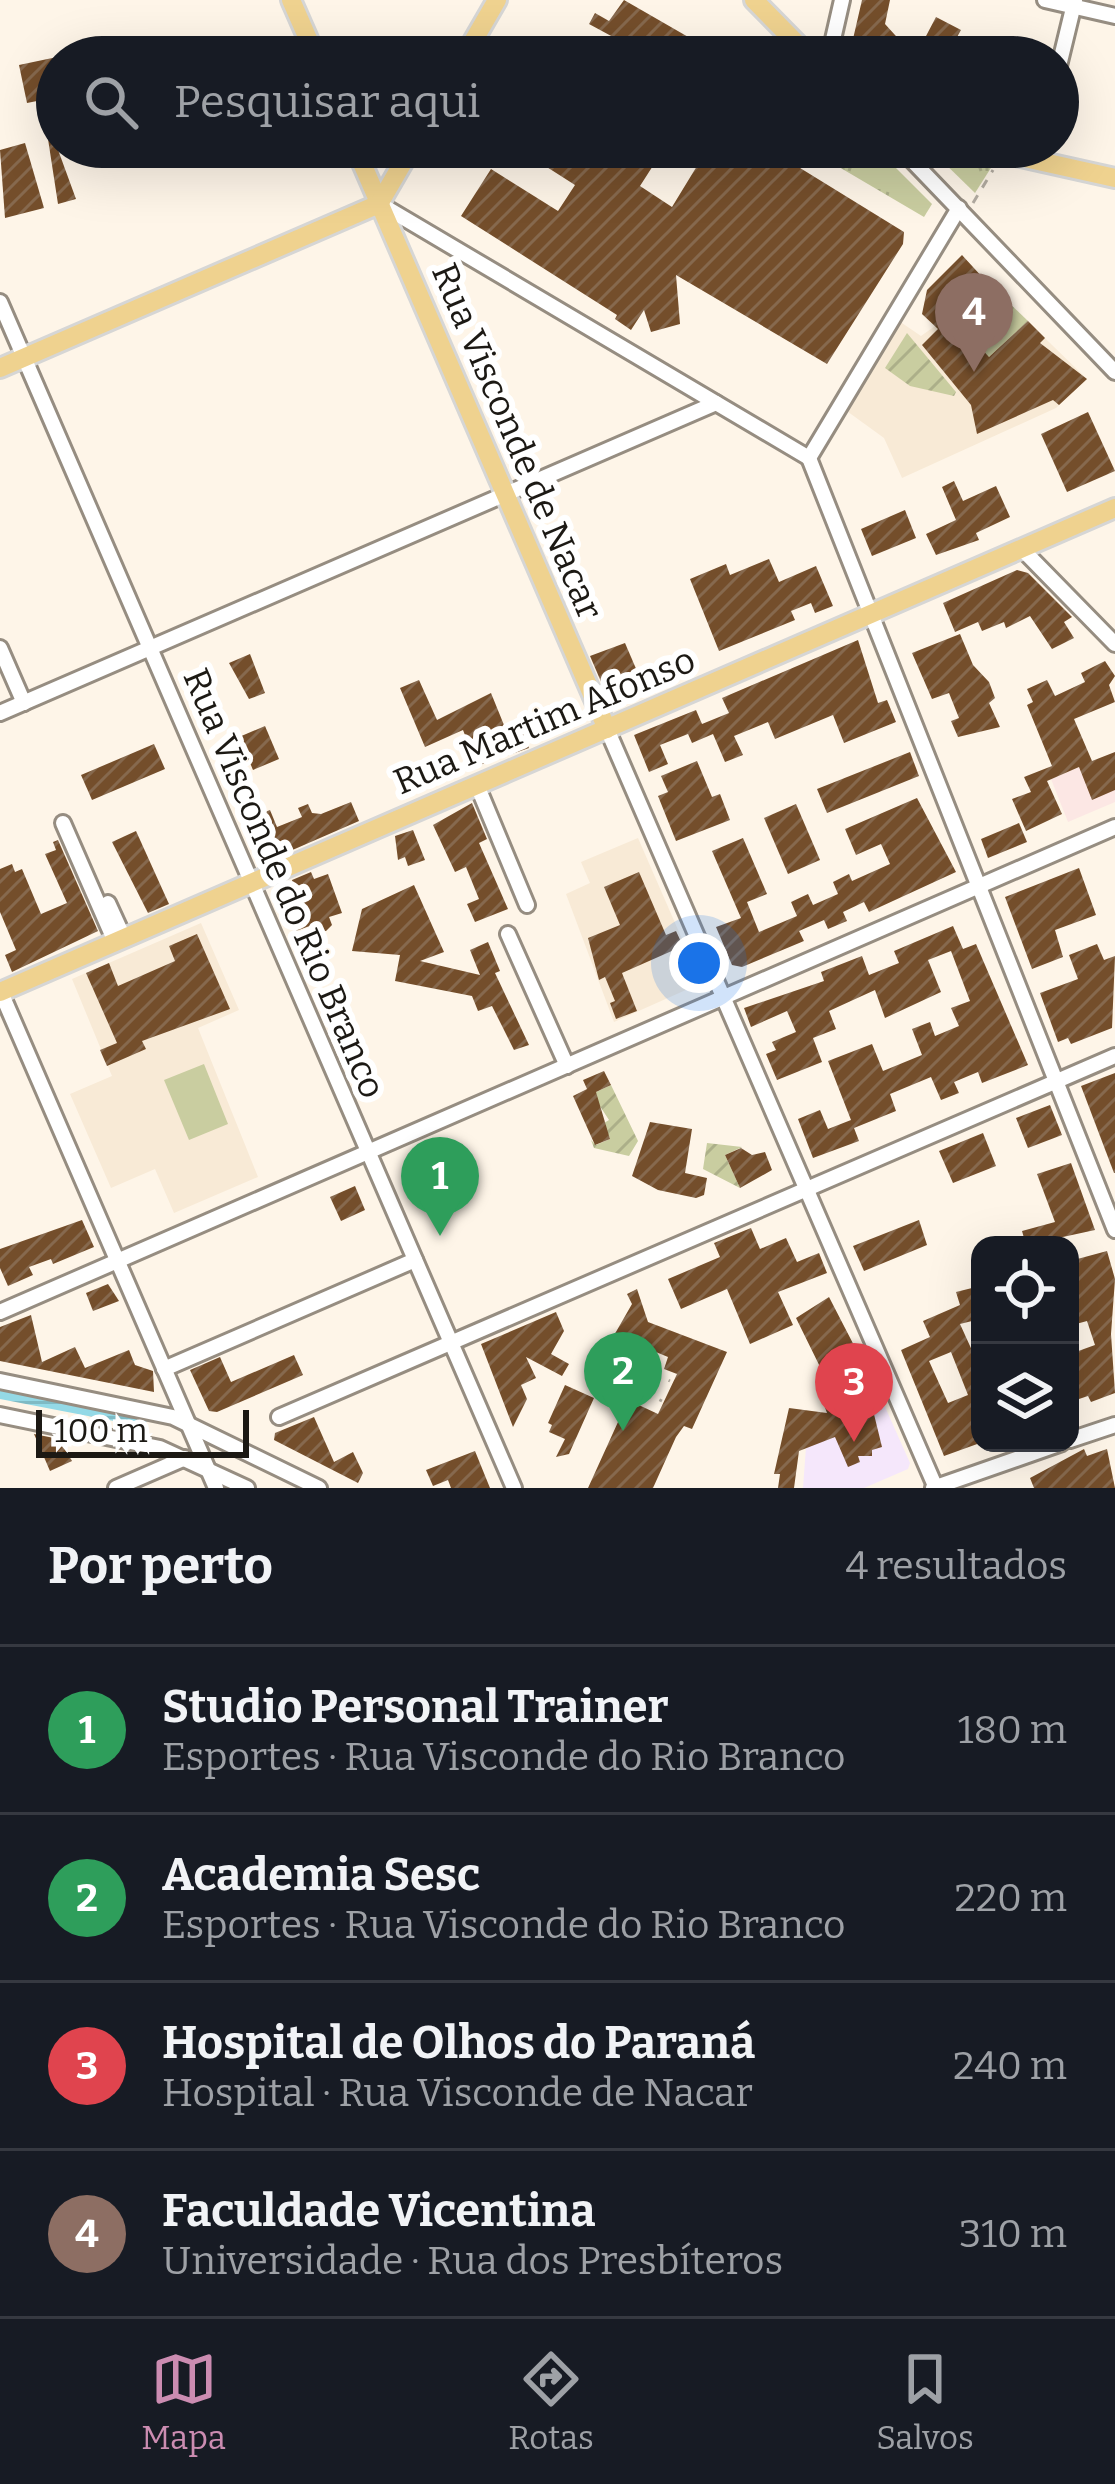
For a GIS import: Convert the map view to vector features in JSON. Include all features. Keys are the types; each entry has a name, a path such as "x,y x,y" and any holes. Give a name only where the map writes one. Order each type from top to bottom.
{"main road":[{"path":"291,0 307,36"},
{"path":"476,36 496,0"},
{"path":"754,0 789,36"},
{"path":"1079,167 1115,178"},
{"name":"Rua Visconde de Nacar","path":"364,168 607,729"},
{"path":"0,368 379,204 400,168"},
{"name":"Rua Martim Afonso","path":"0,991 1115,508"}],"street":[{"path":"834,36 842,0"},
{"path":"1045,0 1115,16"},
{"path":"1066,36 1074,3"},
{"path":"920,168 1115,372"},
{"path":"379,204 809,458 1115,1230"},
{"path":"809,458 962,211"},
{"name":"Rua Visconde do Rio Branco","path":"0,302 514,1488"},
{"path":"0,713 716,403"},
{"path":"1021,548 1115,644"},
{"path":"0,648 24,703"},
{"name":"Rua Visconde de Nacar","path":"607,729 935,1488"},
{"path":"477,785 527,905"},
{"path":"63,823 119,940"},
{"path":"0,1312 1115,827"},
{"path":"108,903 119,940"},
{"path":"508,934 567,1066"},
{"path":"0,991 216,1488"},
{"path":"280,1417 1115,1056"},
{"path":"164,1369 416,1260"},
{"path":"0,1381 187,1422 319,1488"},
{"path":"0,1415 185,1458 248,1488"},
{"path":"1079,1437 1115,1425"},
{"path":"935,1488 1038,1452"},
{"path":"116,1488 185,1458"}],"path":[{"path":"962,211 992,168"},
{"path":"636,1365 670,1381"},
{"path":"627,1384 662,1401"}],"shaded area":[{"path":"984,279 1087,379 1056,408 902,478 884,438 844,409 899,321 921,336 952,314"},
{"path":"1115,752 1115,802 1068,822 1051,779"},
{"path":"638,838 699,978 697,985 614,1022 566,894 590,883 581,862"},
{"path":"201,923 239,1010 198,1028 258,1177 174,1213 155,1169 111,1188 70,1094 112,1076 72,979"},
{"path":"878,1391 910,1463 908,1469 864,1488 803,1488 808,1420"}],"green space":[{"path":"841,168 896,168 932,204 924,217"},
{"path":"949,168 991,168 975,193"},
{"path":"984,279 1028,321 989,357 951,315"},
{"path":"907,333 956,392 954,396 910,386 885,368"},
{"path":"204,1064 228,1124 189,1140 164,1080"},
{"path":"611,1085 638,1141 629,1156 594,1148 591,1140 596,1145 610,1139 604,1123 609,1120 592,1094"},
{"path":"707,1143 742,1147 725,1155 740,1188 703,1169"},
{"path":"646,1317 615,1390 592,1380 609,1344 630,1353"}],"water":[{"path":"0,1390 147,1419 145,1427 0,1399"}],"building":[{"path":"624,0 687,36 611,36 589,24 595,13 609,21"},
{"path":"862,0 890,0 885,24 896,36 854,36"},
{"path":"936,17 961,30 958,36 926,36"},
{"path":"36,61 36,101 27,103 19,65"},
{"path":"25,143 44,208 5,218 0,150"},
{"path":"52,168 65,168 76,199 58,204"},
{"path":"548,168 652,168 640,186 672,207 696,168 800,168 904,232 903,244 827,364 676,275 680,324 651,332 644,310 631,330 615,319 617,315 461,216 491,169 558,211 575,185"},
{"path":"962,255 984,279 951,315 989,357 1028,321 1045,338 1040,343 1087,379 1059,405 1053,400 977,434 971,405 922,345 938,329 922,314 927,290"},
{"path":"1088,412 1115,471 1067,492 1041,434"},
{"path":"954,481 963,501 996,486 1010,517 976,533 979,540 936,555 926,534 956,520 942,487"},
{"path":"905,510 916,538 872,556 861,529"},
{"path":"769,559 779,582 816,566 833,606 815,613 811,603 791,611 795,620 719,651 690,579 726,564 730,575"},
{"path":"1017,570 1028,573 1072,617 1064,622 1074,638 1052,649 1030,616 1006,628 1004,622 982,631 978,622 955,632 943,603"},
{"path":"960,634 973,665 989,682 995,698 989,703 1000,727 958,737 951,721 959,718 949,693 932,699 912,653"},
{"path":"858,640 878,703 887,700 896,722 844,743 833,715 775,739 768,722 734,736 743,755 725,762 713,734 692,743 688,734 660,745 668,764 649,772 634,735 696,710 702,724 729,713 722,698"},
{"path":"625,643 640,678 605,691 590,656"},
{"path":"250,654 265,693 249,699 229,663"},
{"path":"1105,661 1115,676 1109,685 1115,702 1074,719 1092,761 1115,752 1115,790 1092,800 1079,767 1047,781 1062,814 1026,831 1012,799 1031,792 1024,777 1052,766 1027,705 1033,702 1027,689 1047,680 1055,696 1085,682 1081,673"},
{"path":"419,680 437,720 491,693 506,730 519,724 529,748 477,766 463,730 425,747 400,688"},
{"path":"265,726 279,759 253,770 239,737"},
{"path":"154,744 165,769 92,800 81,775"},
{"path":"910,752 919,776 827,813 817,789"},
{"path":"697,761 712,797 720,794 730,820 676,841 658,796 668,792 661,776"},
{"path":"917,798 956,872 869,912 864,902 843,912 847,921 828,929 824,920 799,931 804,941 742,967 732,965 716,927 741,918 712,851 743,838 767,894 747,902 759,932 797,916 791,902 808,894 813,905 838,894 833,882 849,874 852,881 890,864 881,844 856,855 845,829"},
{"path":"351,802 359,821 265,862 247,819 270,810 277,827 302,817 298,808 308,804 312,813 321,814"},
{"path":"472,803 487,839 479,843 508,909 475,922 467,904 479,899 466,867 455,872 433,825"},
{"path":"796,804 820,860 788,874 764,818"},
{"path":"1019,823 1027,842 988,858 981,839"},
{"path":"413,830 425,860 408,866 405,857 398,860 395,836"},
{"path":"136,831 169,904 148,913 112,842"},
{"path":"58,840 98,931 12,972 5,955 16,950 0,912 0,869 12,864 15,872 22,869 41,914 67,903 45,854 56,850 53,842"},
{"path":"1079,868 1096,915 1055,930 1063,957 1032,969 1005,897"},
{"path":"311,872 314,879 328,874 342,913 329,917 332,925 326,931 315,924 296,931 282,892 294,888 292,880"},
{"path":"639,872 666,935 676,931 683,946 622,973 637,1011 616,1019 610,1003 615,1001 605,977 599,980 588,938 620,925 604,887"},
{"path":"414,885 444,952 420,961 480,975 470,950 488,942 500,971 495,973 529,1045 514,1050 492,1006 478,1011 472,996 395,981 400,955 352,951 362,909"},
{"path":"953,926 963,949 976,944 1028,1065 982,1083 978,1072 954,1082 959,1093 941,1100 931,1077 890,1094 896,1111 854,1128 859,1141 813,1158 798,1119 820,1110 828,1129 851,1120 828,1061 872,1044 883,1071 922,1055 912,1029 930,1022 935,1036 959,1026 951,1008 970,1001 951,951 928,960 941,992 885,1018 875,990 829,1011 836,1029 813,1038 822,1062 777,1080 766,1054 776,1050 772,1042 796,1032 787,1011 751,1027 744,1008 824,981 821,972 862,956 869,975 899,963 894,951"},
{"path":"197,934 230,1009 142,1041 146,1049 107,1066 100,1050 117,1043 86,973 109,963 118,986 175,961 169,946"},
{"path":"1097,944 1104,960 1115,956 1112,1028 1071,1044 1068,1038 1058,1042 1040,993 1078,979 1069,955"},
{"path":"604,1071 611,1085 596,1092 610,1139 595,1145 573,1096 587,1089 583,1080"},
{"path":"1115,1073 1115,1173 1114,1173 1081,1086"},
{"path":"1050,1105 1062,1135 1028,1148 1016,1118"},
{"path":"650,1122 692,1129 685,1173 707,1178 704,1195 696,1198 658,1190 632,1176"},
{"path":"983,1133 996,1166 953,1183 939,1151"},
{"path":"741,1148 752,1155 765,1152 772,1170 740,1188 725,1155"},
{"path":"1071,1163 1095,1230 1067,1236 1023,1236 1022,1231 1055,1222 1037,1174"},
{"path":"355,1186 365,1210 341,1221 330,1197"},
{"path":"82,1220 94,1247 53,1264 51,1259 29,1267 33,1275 8,1286 0,1268 0,1249"},
{"path":"919,1220 927,1245 864,1271 853,1246"},
{"path":"751,1228 760,1249 786,1238 797,1262 819,1253 827,1273 778,1292 793,1325 750,1344 727,1289 681,1309 668,1279 720,1257 714,1243"},
{"path":"1107,1251 1115,1279 1111,1334 1115,1393 1091,1402 1088,1396 1079,1399 1079,1351 1095,1345 1087,1321 1079,1323 1079,1259"},
{"path":"108,1284 119,1301 93,1311 86,1293"},
{"path":"971,1288 971,1321 960,1324 971,1348 971,1446 944,1456 901,1350 930,1337 923,1321 960,1305 956,1292","holes":["951,1352 968,1395 948,1403 929,1361"]},
{"path":"637,1289 648,1322 727,1352 692,1429 684,1426 676,1437 653,1488 588,1488 628,1400 658,1414 677,1374 664,1369 668,1357 634,1343 630,1353 609,1344 632,1304 627,1294"},
{"path":"829,1297 860,1357 882,1447 872,1450 872,1456 858,1456 860,1462 848,1467 835,1437 799,1451 794,1488 778,1488 780,1474 774,1474 789,1408 827,1413 816,1383 826,1379 796,1318"},
{"path":"556,1312 564,1331 551,1354 569,1364 562,1376 526,1357 536,1378 521,1385 527,1399 513,1427 481,1344"},
{"path":"31,1315 42,1362 75,1347 85,1368 129,1350 135,1365 153,1371 154,1392 0,1361 0,1327"},
{"path":"294,1355 303,1375 217,1412 209,1411 190,1370 220,1357 231,1382"},
{"path":"565,1385 594,1398 569,1454 556,1457 565,1439 549,1432 552,1425 548,1423"},
{"path":"314,1417 334,1462 353,1452 363,1473 358,1483 274,1440 275,1433"},
{"path":"34,1434 59,1439 72,1461 50,1471"},
{"path":"1084,1449 1087,1456 1107,1449 1115,1488 1034,1488 1030,1478"},
{"path":"475,1451 490,1488 451,1488 448,1480 433,1486 426,1470"}],"place":[{"name":"Faculdade Vicentina","path":"974,372"},
{"name":"Studio Personal Trainer","path":"440,1236"},
{"name":"Academia Sesc","path":"623,1431"},
{"name":"Hospital de Olhos do Paraná","path":"854,1442"}]}
